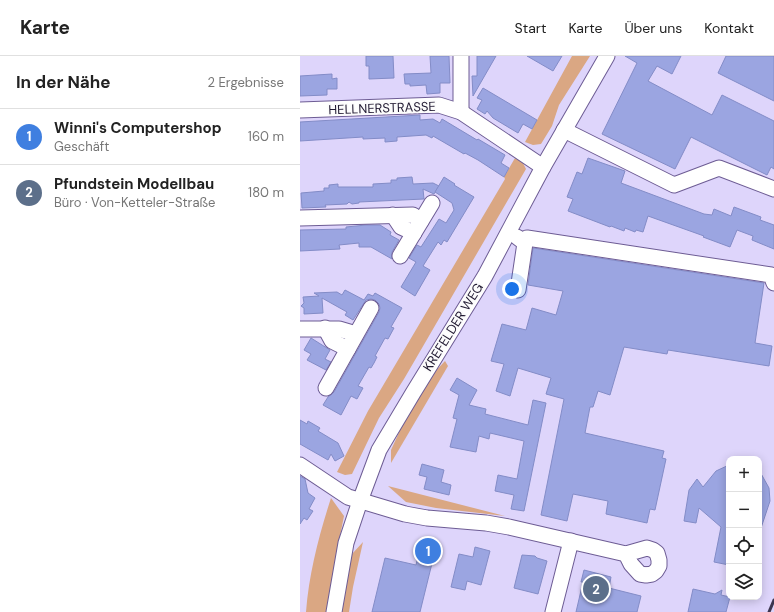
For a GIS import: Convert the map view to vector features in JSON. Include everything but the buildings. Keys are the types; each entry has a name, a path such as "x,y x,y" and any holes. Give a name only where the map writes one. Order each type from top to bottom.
{"street":[{"path":"461,56 461,112"},
{"name":"KREFELDER WEG","path":"334,612 346,543 379,450 485,276 543,167 607,56"},
{"name":"HELLNERSTRASSE","path":"300,110 439,105 461,112 543,167"},
{"path":"564,130 674,186 719,168 774,190"},
{"path":"400,256 432,203"},
{"path":"300,218 393,215 401,227 418,227"},
{"path":"509,232 524,243"},
{"path":"518,290 524,243 527,238 771,274 774,283"},
{"path":"326,388 371,308"},
{"path":"325,328 332,341 348,349"},
{"path":"300,329 339,329 356,334"},
{"path":"300,466 348,497 415,516 486,523 626,554"},
{"path":"553,612 571,541"}],"shaded area":[{"path":"572,56 590,56 559,105 552,126 541,144 533,145 525,142"},
{"path":"515,158 523,163 526,169 404,379 379,418 352,474 345,475 337,472 368,411 505,179 504,177"},
{"path":"445,361 448,366 391,463 391,450 407,415 428,379"},
{"path":"388,486 505,516 436,508 406,502"},
{"path":"331,498 344,516 336,556 328,612 306,612 309,583 315,554"},
{"path":"363,542 349,612 341,612 352,554"}],"railway":[{"path":"769,612 774,600"}],"place":[{"name":"Winni's Computershop","path":"428,551"},
{"name":"Pfundstein Modellbau","path":"596,589"}]}
